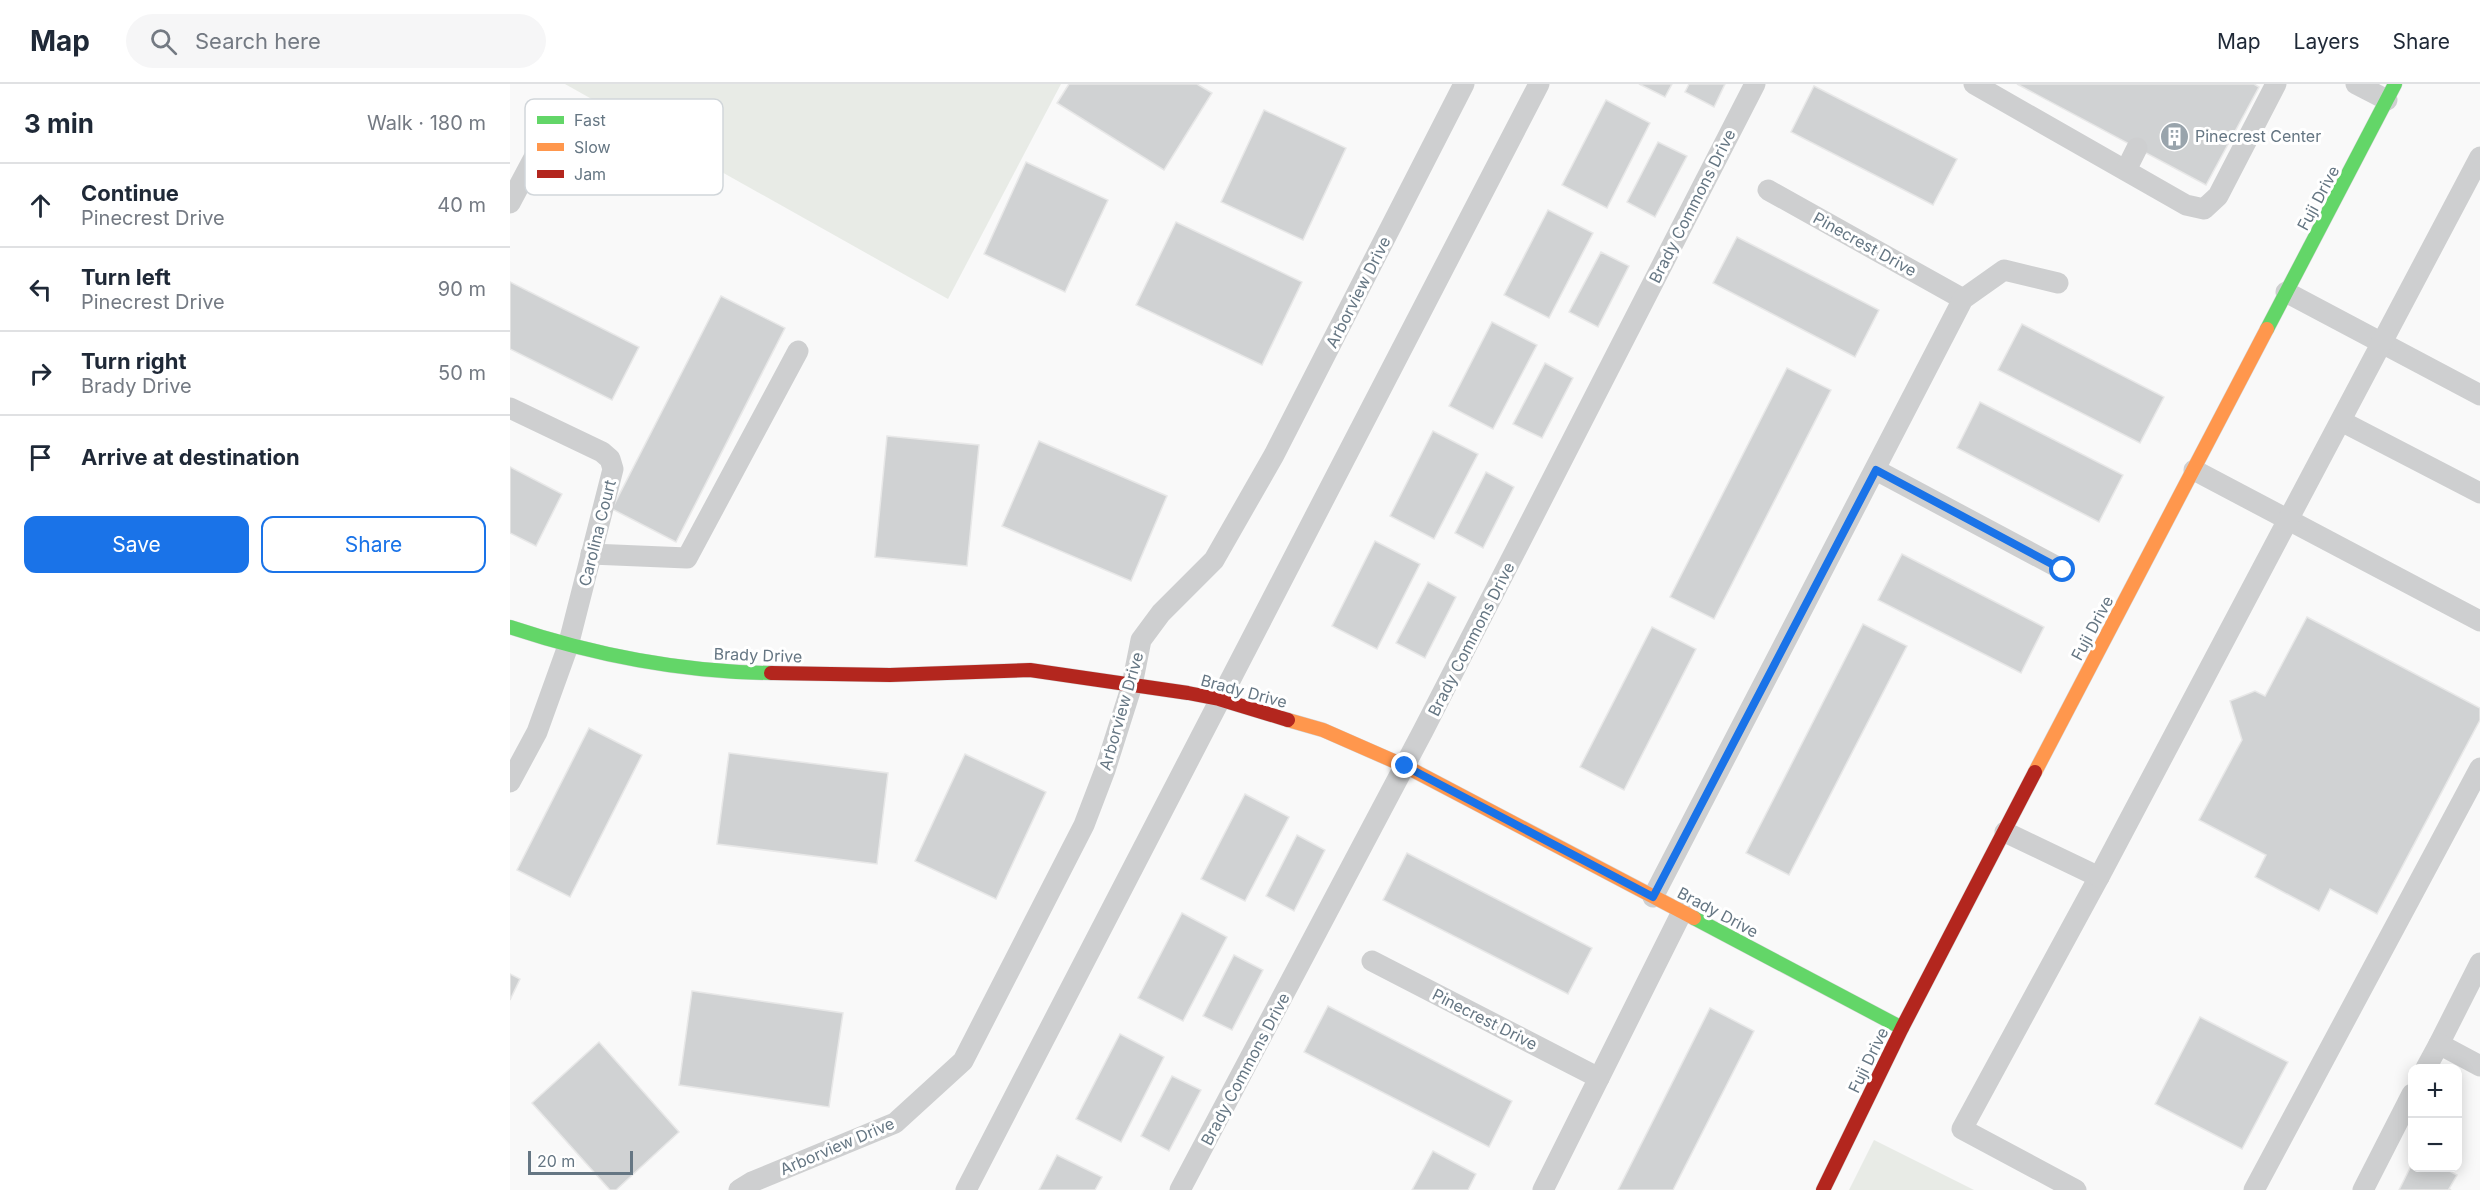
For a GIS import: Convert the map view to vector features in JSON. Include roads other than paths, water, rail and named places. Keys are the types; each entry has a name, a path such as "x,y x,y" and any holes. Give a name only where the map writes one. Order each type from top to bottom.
{"street":[{"name":"Fuji Drive","path":"1823,1190 1902,1028 2391,92"},
{"name":"Brady Drive","path":"510,627 568,646 651,663 733,673 890,675 1030,669 1220,699 1323,730 1405,766 1902,1028"}],"lane":[{"name":"Arborview Drive","path":"739,1190 752,1182 896,1123 963,1061 1084,825 1106,770 1132,685 1141,640 1161,613 1214,560 1274,455 1464,84"},
{"path":"966,1190 1539,84"},
{"name":"Brady Commons Drive","path":"1180,1190 1405,766 1755,84"},
{"path":"1974,84 2186,205 2204,208 2218,196 2276,84"},
{"path":"2356,84 2391,92"},
{"path":"2126,170 2137,148"},
{"path":"2076,1190 1962,1129 2099,877 2480,157"},
{"path":"510,203 525,175"},
{"name":"Pinecrest Drive","path":"1768,190 1963,299"},
{"path":"1653,897 1963,299 2004,270 2058,284"},
{"path":"2286,292 2480,395"},
{"path":"591,554 687,558 798,351"},
{"name":"Carolina Court","path":"510,408 602,452 610,459 613,469 568,646 537,732 510,782"},
{"path":"2340,421 2480,493"},
{"path":"1876,470 2063,570"},
{"path":"2194,470 2480,621"},
{"path":"2254,1190 2480,768"},
{"path":"2005,832 2099,877"},
{"path":"1543,1190 1682,912"},
{"name":"Pinecrest Drive","path":"1371,961 1599,1078"},
{"path":"2428,1064 2480,963"},
{"path":"2439,1044 2480,1066"},
{"path":"2364,1190 2408,1102"}],"place":[{"name":"Pinecrest Center","path":"2174,136"}]}
